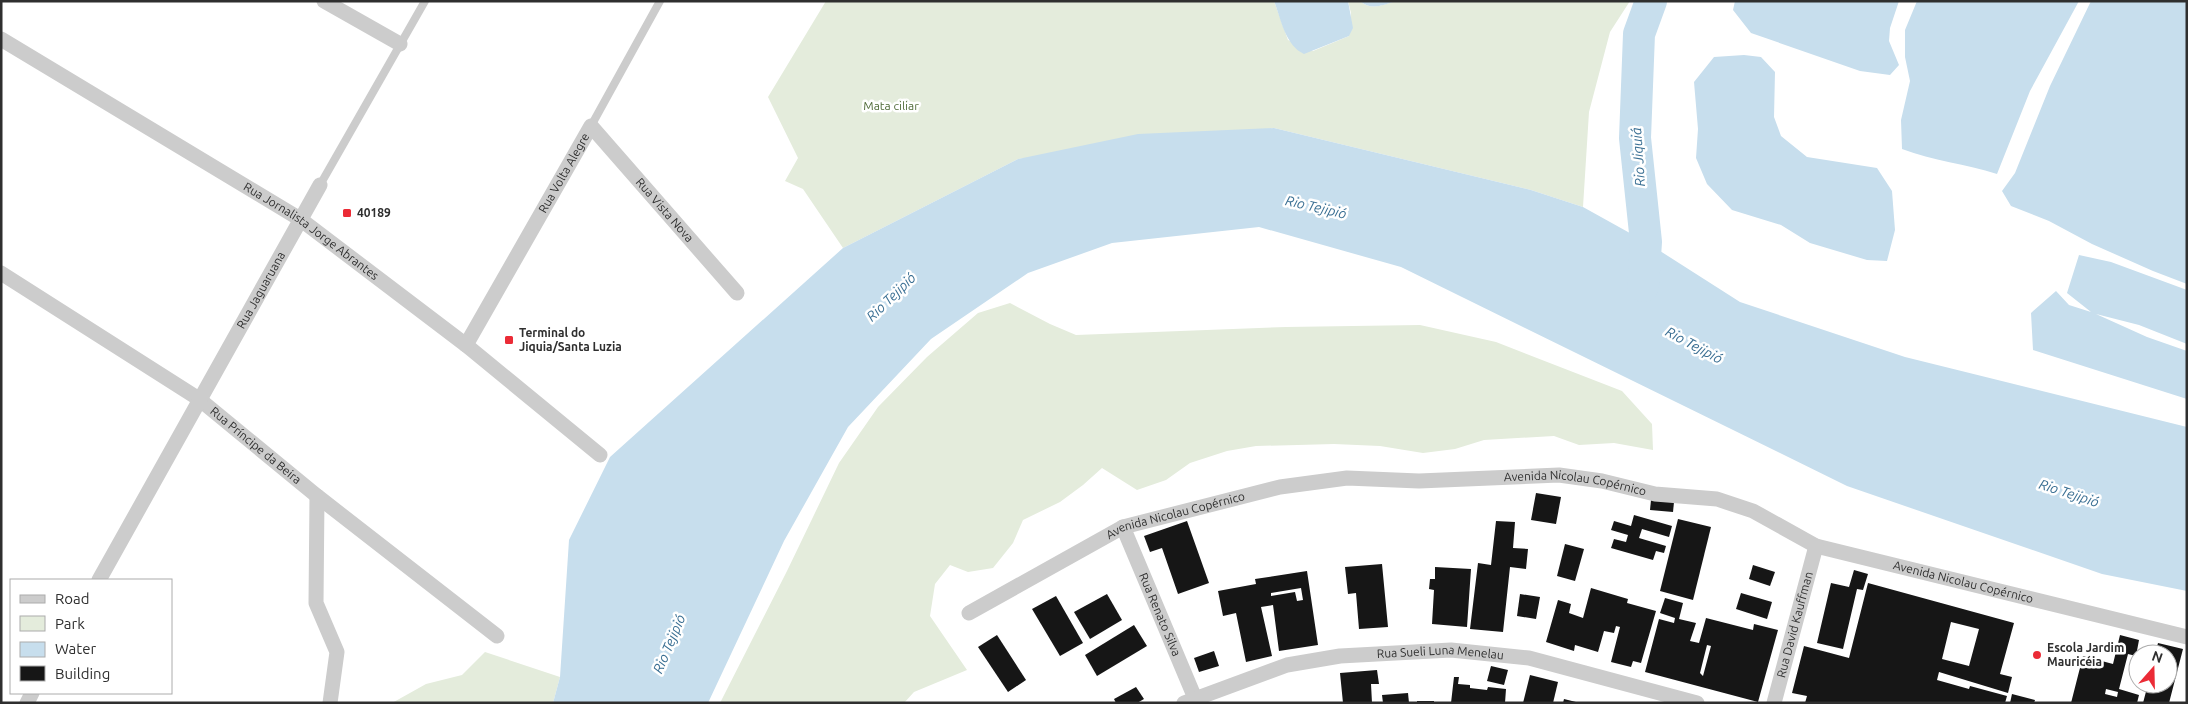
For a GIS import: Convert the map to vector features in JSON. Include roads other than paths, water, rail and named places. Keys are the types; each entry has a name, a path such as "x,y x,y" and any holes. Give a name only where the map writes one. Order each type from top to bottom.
{"street":[{"path":"324,1 400,44"},
{"name":"Rua Jornalista Jorge Abrantes","path":"1,39 300,219 466,345 600,455"},
{"name":"Rua Vista Nova","path":"591,126 738,293"},
{"name":"Rua Volta Alegre","path":"466,345 591,126"},
{"name":"Rua Jaguaruana","path":"100,579 320,185"},
{"name":"Rua Príncipe da Beira","path":"1,273 199,399 317,496 497,636"},
{"name":"Avenida Nicolau Copérnico","path":"969,613 1123,527 1280,487 1348,478 1418,482 1559,474 1602,481 1655,494 1717,499 1753,511 1816,546 2187,637"},
{"path":"317,496 316,602 337,652 330,703"},
{"name":"Rua Renato Silva","path":"1123,527 1192,701"},
{"name":"Rua David Kauffman","path":"1774,703 1816,546"},
{"name":"Rua Sueli Luna Menelau","path":"1192,701 1287,665 1340,656 1451,650 1529,658 1697,703"}],"lane":[{"name":"Rua Jaguaruana","path":"320,185 425,1"},
{"name":"Rua Volta Alegre","path":"591,126 660,1"}],"water":[{"path":"1274,1 1348,1 1353,28 1349,36 1304,54 1288,38"},
{"path":"1360,1 1396,1 1368,6"},
{"path":"1735,1 1899,1 1890,28 1889,41 1899,65 1890,75 1860,71 1751,33 1733,10"},
{"path":"1917,1 2079,1 2030,91 1997,174 1926,157 1902,149 1901,120 1910,81 1905,57 1905,30"},
{"path":"2091,1 2187,1 2187,284 2092,244 2049,221 2011,206 2002,191 2015,173 2050,86"},
{"path":"1744,55 1761,57 1775,72 1774,117 1781,136 1807,157 1877,168 1892,191 1895,230 1887,261 1867,260 1810,243 1781,225 1732,210 1707,184 1696,158 1698,129 1694,82 1714,57"},
{"name":"Rio Tejipió","path":"1274,128 1531,190 1583,207 1646,242 1740,302 1905,357 2187,427 2187,591 2102,574 1847,486 1401,267 1259,227 1112,243 1028,273 931,339 848,427 784,541 708,703 553,703 560,677 569,540 610,457 843,248 1018,159 1138,134"},
{"path":"2079,255 2111,262 2187,290 2187,344 2139,325 2096,314 2147,337 2187,351 2187,399 2033,350 2031,313 2056,291 2069,305 2091,312 2067,293"}],"waterway":[{"name":"Rio Jiquiá","path":"1643,286 1646,242 1635,138 1639,34 1651,1"}],"place":[{"name":"40189","path":"347,213"},
{"name":"Terminal do Jiquia/Santa Luzia","path":"509,340"},
{"name":"Escola Jardim Mauricéia","path":"2037,655"}],"park label":[{"name":"Mata ciliar","path":"891,106"}]}
